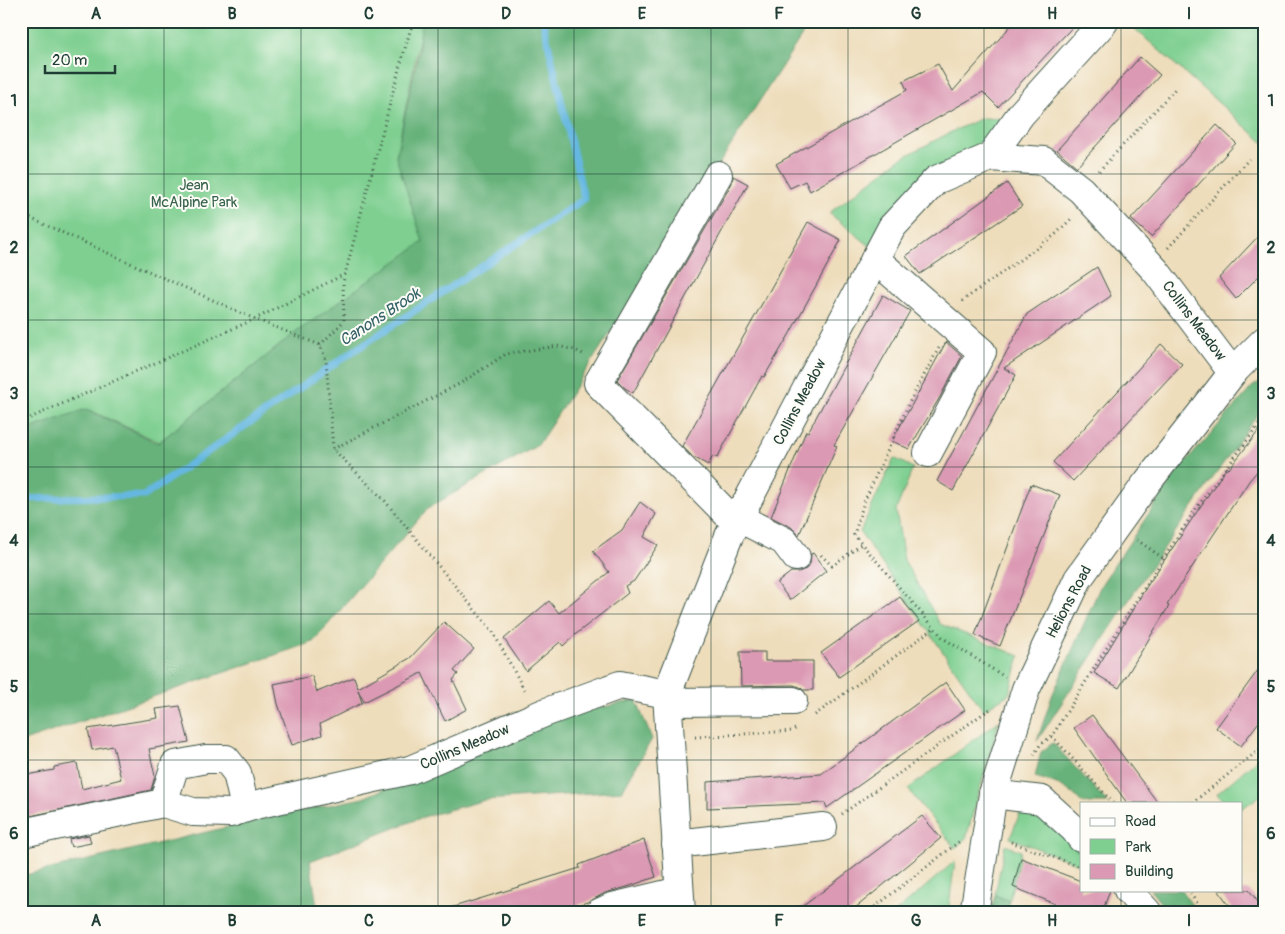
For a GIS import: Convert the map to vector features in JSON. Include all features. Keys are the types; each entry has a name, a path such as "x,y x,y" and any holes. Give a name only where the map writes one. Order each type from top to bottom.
{"street":[{"path":"990,157 1021,114 1104,22"},
{"name":"Collins Meadow","path":"599,913 612,907 680,902 668,698 729,536 737,520 892,227 936,180 990,157 1044,161 1081,190 1151,267 1226,364 1234,371"},
{"path":"718,176 598,383 737,520 784,541 796,557"},
{"path":"875,259 982,352 928,453"},
{"name":"Helions Road","path":"974,913 993,794 1026,689 1078,578 1146,484 1234,371 1264,341"},
{"name":"Collins Meadow","path":"163,802 193,812 231,812 410,770 539,715 620,685 668,698 793,701"},
{"path":"27,832 163,802 175,765 206,759 226,759 237,773 252,806"},
{"path":"993,794 1042,800 1080,837"},
{"path":"676,844 823,827"},
{"path":"1130,892 1148,913"}],"path":[{"path":"320,345 344,321 343,282 413,21"},
{"path":"1026,689 943,638 854,535 864,502 946,320 1055,235 1080,210 1081,190 1174,90"},
{"path":"1151,267 1249,159"},
{"path":"21,214 255,319 320,345 326,360 333,449 384,501 493,632 539,715"},
{"path":"21,422 255,319 345,274"},
{"path":"333,449 461,384 506,354 557,346 575,350 584,354 602,377"},
{"path":"1032,757 1040,745 1052,736 1196,507 1264,418"},
{"path":"1135,538 1163,558"},
{"path":"796,557 810,544 832,566 862,544"},
{"path":"823,827 993,708"},
{"path":"1052,736 1112,802"},
{"path":"1193,802 1264,746"},
{"path":"867,913 956,843 989,820"},
{"path":"1010,841 1080,867"},
{"path":"1189,892 1205,913"}],"green space":[{"name":"Jean McAlpine Park","path":"21,21 423,21 396,156 423,240 373,314 349,340 296,333 159,442 87,409 21,432"},
{"path":"422,21 811,21 538,445 428,508 313,642 21,742 21,432 86,409 158,443 295,333 423,242 396,157 418,54"},
{"path":"1126,21 1264,21 1264,143"},
{"path":"982,118 1009,119 997,137 870,246 829,213 900,159"},
{"path":"1264,380 1264,405 1148,571 1037,741 1052,696 1101,585 1176,473 1253,386"},
{"path":"894,458 913,468 896,510 904,560 940,624 1020,656 1009,694 983,710 860,532"},
{"path":"636,700 652,739 622,791 485,800 423,817 310,861 318,913 21,913 21,876 266,818 363,798 543,720"},
{"path":"999,721 966,838 955,848 908,789"},
{"path":"1053,743 1107,802 1081,802 1061,786 1035,777 1041,752"},
{"path":"1264,753 1264,793 1242,808 1242,802 1224,802 1217,794"},
{"path":"1020,813 1041,817 1080,849 1080,865 1010,838"},
{"path":"1005,845 1021,851 1009,901 995,895"},
{"path":"955,861 948,913 895,913"},
{"path":"1152,892 1182,892 1198,913 1169,913"},
{"path":"995,895 1009,901 1006,913 991,913"}],"building":[{"path":"1015,21 1078,21 998,107 983,92 810,191 805,181 790,188 776,164 907,90 903,81 938,64 953,91"},
{"path":"1140,57 1160,75 1077,167 1057,150"},
{"path":"1217,125 1236,143 1151,237 1131,219"},
{"path":"733,176 748,184 633,393 617,380 732,183"},
{"path":"1007,183 1022,206 920,274 906,256"},
{"path":"808,222 841,240 789,335 764,377 762,376 717,458 713,456 708,465 693,457 682,446"},
{"path":"1264,230 1264,271 1236,299 1219,278"},
{"path":"1097,267 1111,296 1004,368 1016,375 953,491 937,481 1027,314"},
{"path":"883,295 910,311 834,445 837,446 799,535 791,527 771,517 806,431 808,432"},
{"path":"946,342 962,356 909,449 892,441"},
{"path":"1161,344 1182,364 1073,481 1053,462"},
{"path":"1264,424 1264,463 1249,481 1167,605 1169,606 1119,688 1094,673 1147,586 1227,467 1229,469"},
{"path":"1031,484 1060,495 1000,646 975,635"},
{"path":"640,502 656,514 644,537 658,545 634,581 625,586 628,593 563,646 560,642 526,671 504,639 549,601 559,613 609,572 593,551 622,530"},
{"path":"813,553 826,571 790,600 777,583 791,572 806,569 810,564 811,554"},
{"path":"900,597 919,621 839,677 821,653"},
{"path":"444,622 474,649 454,671 458,674 453,680 467,709 445,721 422,673 364,702 358,690 362,703 320,724 322,735 292,745 278,704 274,684 312,676 317,692 354,677 358,688 410,658"},
{"path":"740,652 765,652 765,661 813,661 813,690 803,690 793,685 741,686"},
{"path":"1264,662 1264,715 1241,746 1216,728"},
{"path":"946,682 965,710 827,808 825,803 707,808 707,782 821,774"},
{"path":"180,706 189,742 149,749 155,776 151,790 21,818 21,776 54,770 54,767 77,763 82,789 121,779 113,746 92,750 88,729 158,718 156,709"},
{"path":"1092,715 1157,802 1126,802 1074,728"},
{"path":"922,816 941,838 849,913 794,913"},
{"path":"89,835 91,843 71,847 69,839"},
{"path":"644,840 656,877 605,893 590,901 555,913 450,913 450,908 580,868 579,865"},
{"path":"1021,858 1080,881 1080,892 1109,892 1102,913 1078,913 1013,887"},
{"path":"1242,890 1249,890 1264,910 1264,913 1235,913 1219,892 1242,892"}],"waterway":[{"name":"Canons Brook","path":"21,499 144,496 349,354 584,199 543,21"}]}
